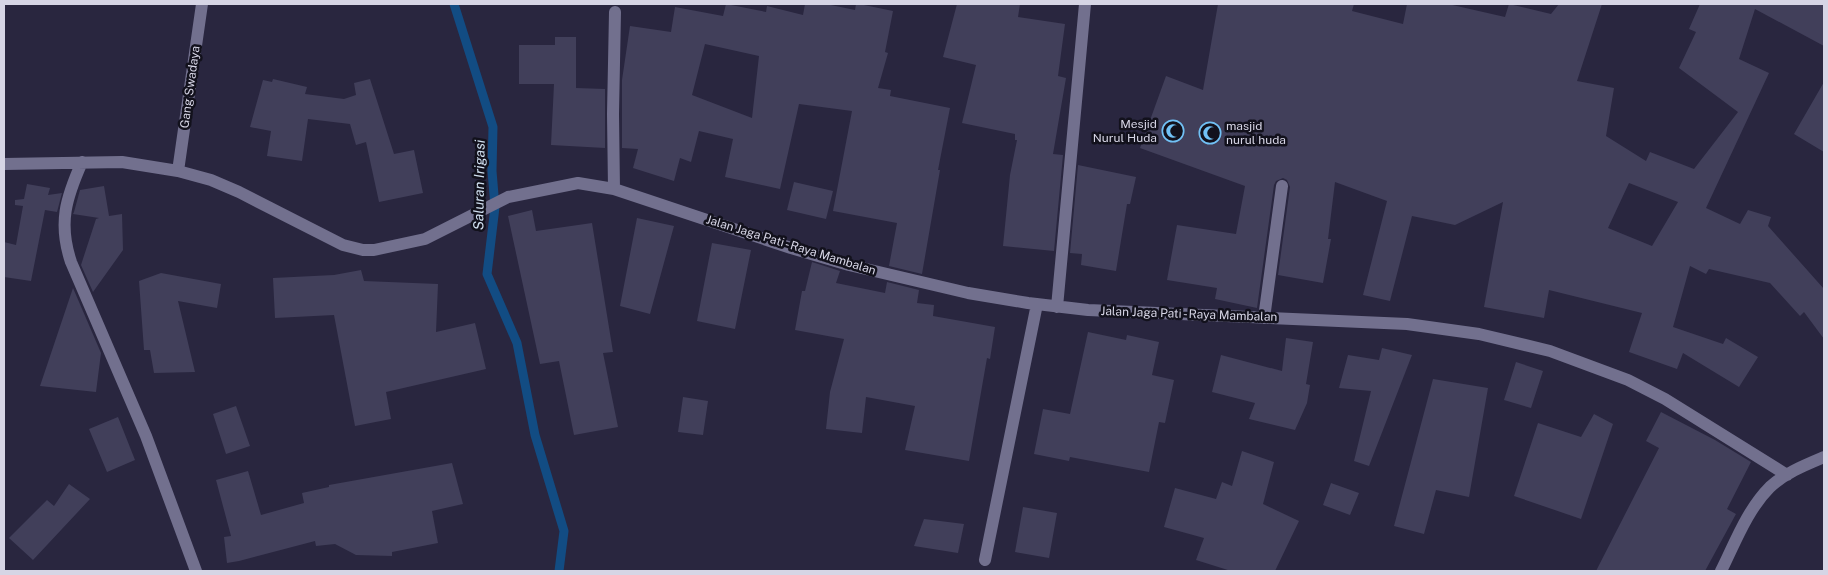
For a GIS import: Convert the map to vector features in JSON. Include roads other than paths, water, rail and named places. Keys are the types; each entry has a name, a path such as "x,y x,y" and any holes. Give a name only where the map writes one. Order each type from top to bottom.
{"street":[{"name":"Gang Swadaya","path":"178,171 202,4"},
{"path":"1057,307 1085,4"},
{"path":"614,189 615,12"},
{"path":"82,162 68,195 64,212 66,246 71,262 146,436 196,571"},
{"name":"Jalan Jaga Pati - Raya Mambalan","path":"4,164 122,162 178,171 211,180 239,192 343,245 374,250 425,239 508,197 578,183 614,189 791,248 849,265 951,289 1038,304 1088,310 1407,324 1479,334 1550,350 1628,380 1665,399 1787,475"},
{"path":"1264,318 1282,186"},
{"path":"985,560 1038,304"},
{"path":"1721,571 1747,517 1770,487 1787,475 1824,457"}],"waterway":[{"name":"Saluran Irigasi","path":"454,4 493,127 492,171 495,207 487,274 517,343 535,435 564,531 559,571"}],"place":[{"name":"Mesjid Nurul Huda","path":"1173,131"},
{"name":"masjid nurul huda","path":"1210,133"}]}
